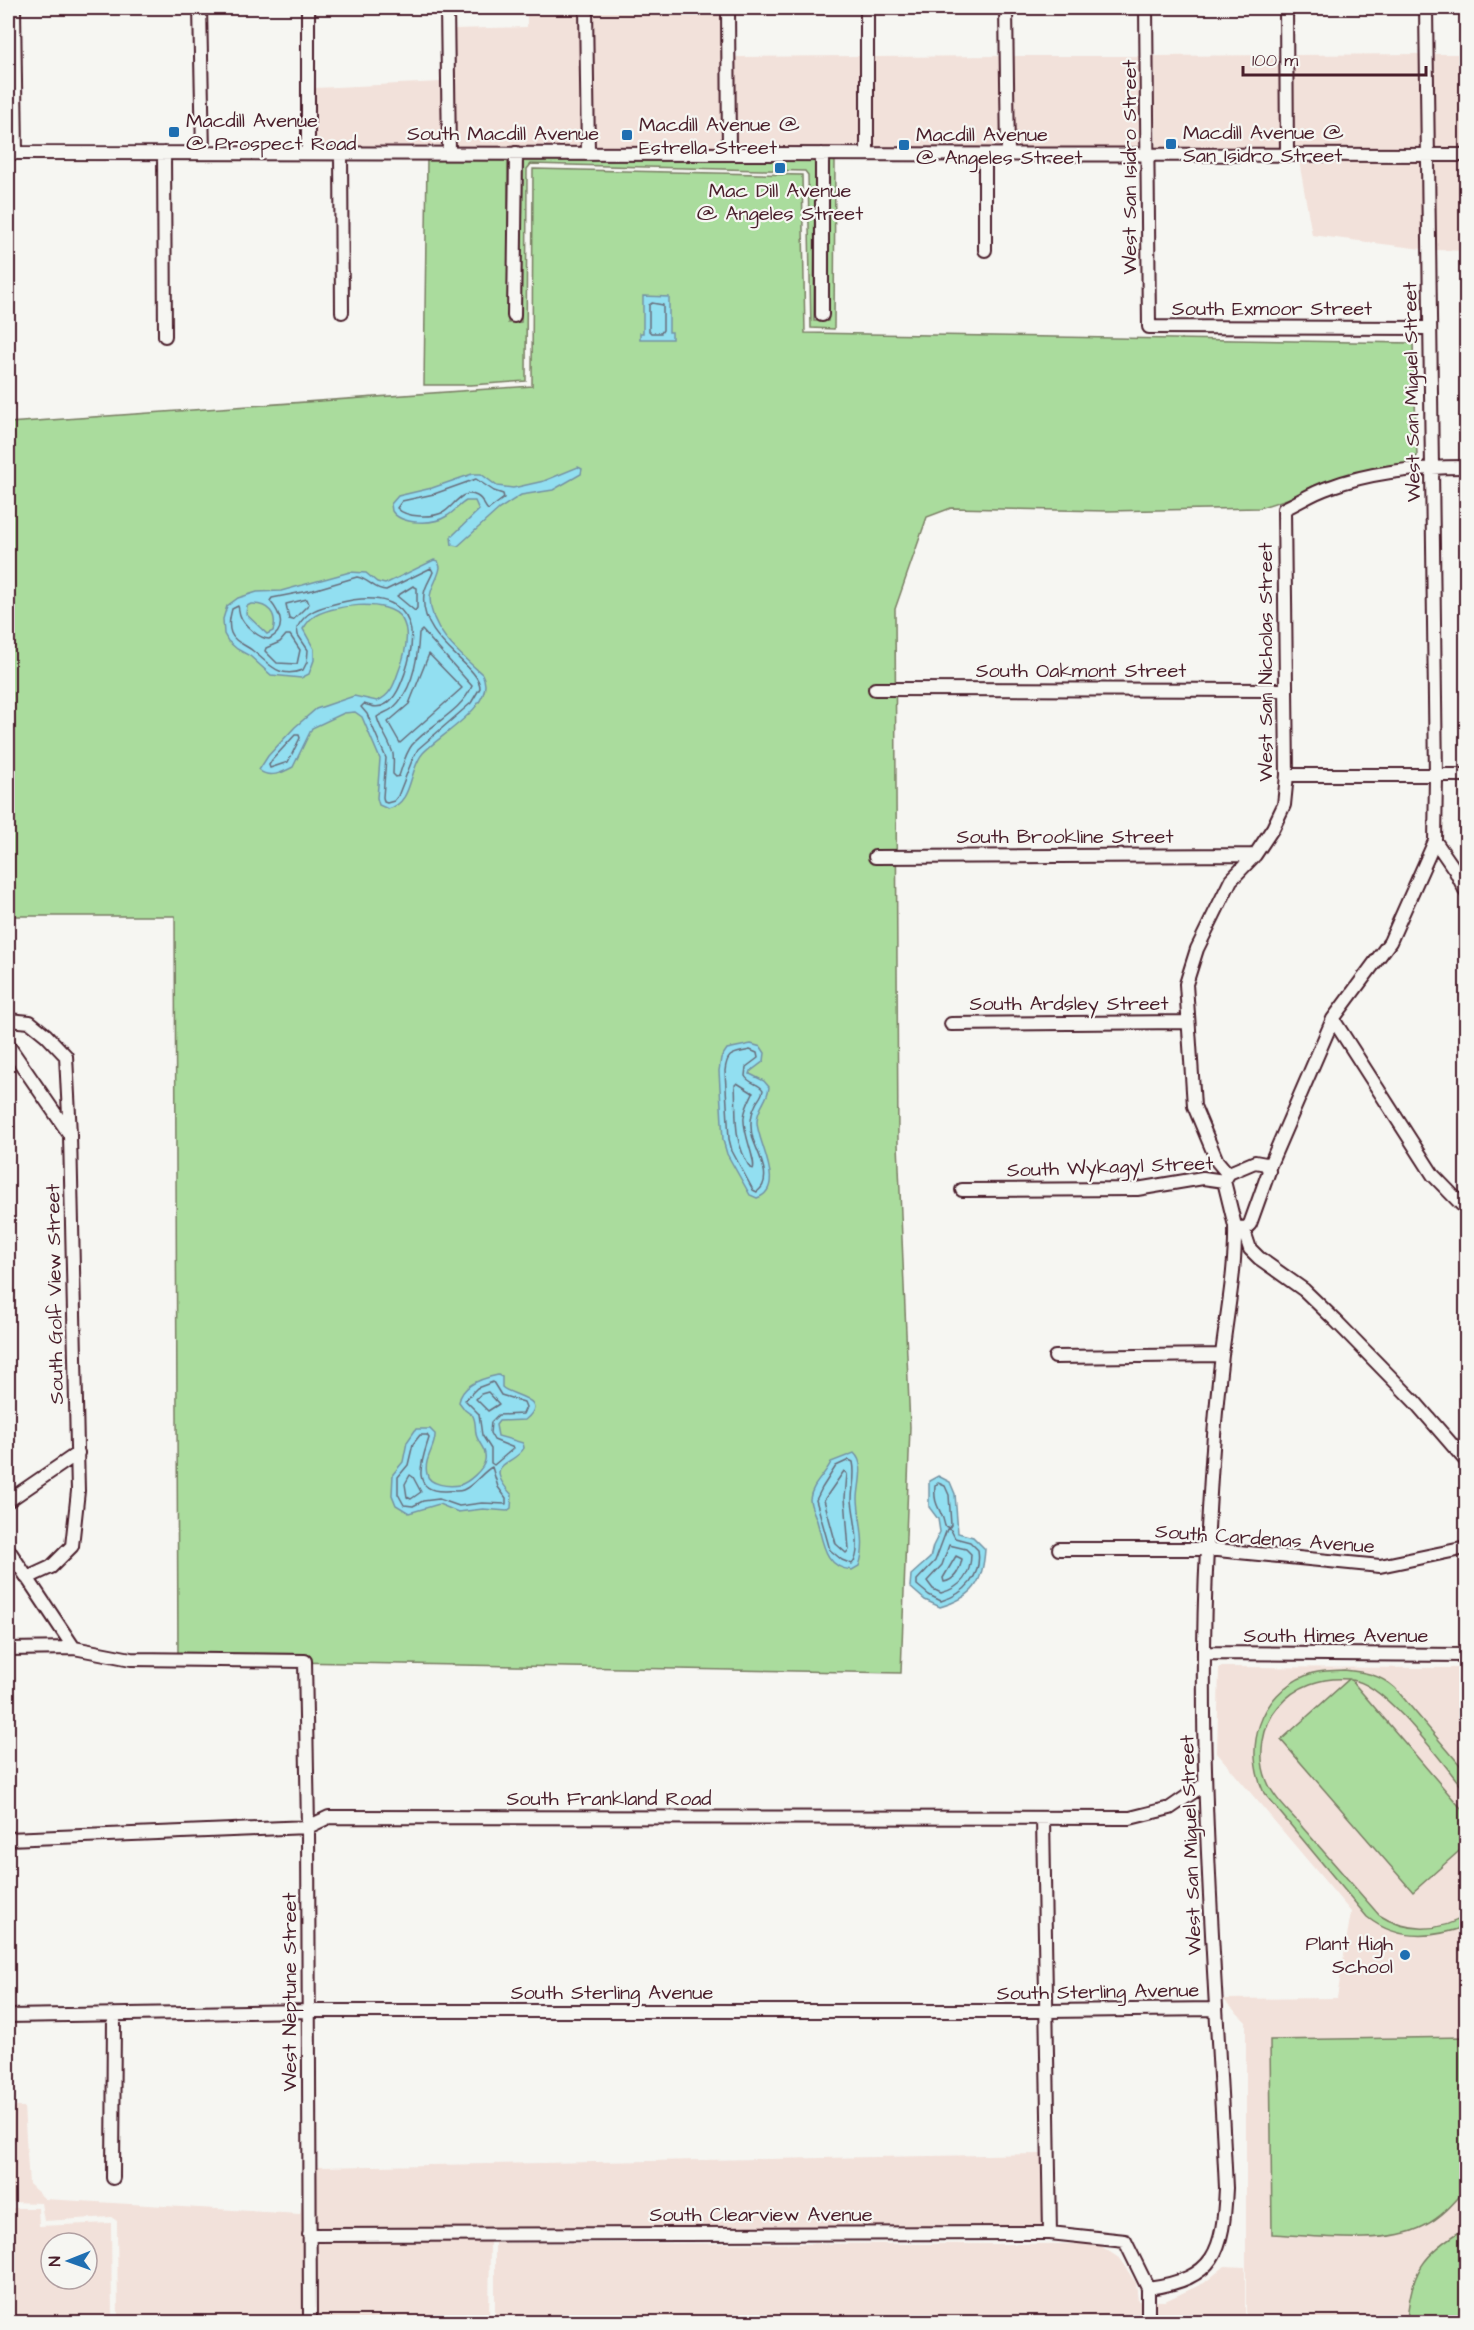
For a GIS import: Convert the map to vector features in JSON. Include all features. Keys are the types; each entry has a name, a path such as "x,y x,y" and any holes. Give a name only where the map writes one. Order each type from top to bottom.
{"street":[{"path":"12,153 14,8"},
{"path":"200,8 203,153"},
{"path":"308,8 308,153"},
{"path":"447,8 448,152"},
{"path":"586,8 588,153"},
{"path":"728,8 729,153"},
{"path":"867,8 867,154"},
{"path":"1006,8 1008,155"},
{"name":"West San Isidro Street","path":"1146,8 1149,327"},
{"path":"1286,8 1287,154"},
{"name":"West San Miguel Street","path":"1426,8 1437,776 1435,841"},
{"name":"South Macdill Avenue","path":"12,153 1467,155"},
{"path":"164,153 165,336"},
{"path":"341,153 342,312"},
{"path":"514,316 516,153"},
{"path":"822,154 822,315"},
{"path":"985,155 985,250"},
{"name":"South Exmoor Street","path":"1149,327 1430,328"},
{"path":"1432,467 1467,467"},
{"name":"West San Nicholas Street","path":"1239,1227 1226,1178 1194,1106 1186,984 1197,949 1231,880 1255,855 1273,828 1284,805 1287,775 1284,509 1329,487 1376,475 1432,467"},
{"name":"South Oakmont Street","path":"875,688 1286,690"},
{"path":"1287,775 1467,776"},
{"path":"1435,841 1465,889"},
{"path":"1239,1227 1250,1224 1269,1167 1334,1019 1389,942 1435,841"},
{"name":"South Brookline Street","path":"875,856 1255,855"},
{"path":"1334,1019 1433,1175 1467,1209"},
{"name":"South Golf View Street","path":"8,1020 30,1022 66,1056 70,1135 78,1491 72,1546 51,1567 27,1578"},
{"name":"South Ardsley Street","path":"951,1024 1187,1022"},
{"path":"8,1045 70,1135"},
{"path":"1226,1178 1255,1162 1269,1167"},
{"name":"South Wykagyl Street","path":"962,1190 1137,1189 1203,1178 1226,1178"},
{"path":"1054,1357 1222,1355 1239,1227"},
{"path":"1239,1227 1250,1249 1304,1290 1336,1321 1415,1402 1467,1461"},
{"name":"West San Miguel Street","path":"1148,2288 1172,2285 1200,2272 1216,2252 1224,2227 1226,2188 1205,1784 1207,1550 1222,1355"},
{"path":"8,1501 78,1453"},
{"name":"South Cardenas Avenue","path":"1059,1549 1207,1550 1380,1566 1467,1548"},
{"path":"8,1549 74,1648"},
{"path":"8,1649 74,1648"},
{"name":"West Neptune Street","path":"74,1648 131,1659 305,1661 310,2322"},
{"name":"South Himes Avenue","path":"1205,1653 1467,1655"},
{"name":"South Frankland Road","path":"8,1839 308,1827 329,1817 1130,1818 1170,1808 1205,1784"},
{"path":"1043,1818 1050,2233"},
{"name":"South Sterling Avenue","path":"8,2016 309,2011 1048,2012 1216,2008"},
{"path":"113,2178 114,2015"},
{"name":"South Clearview Avenue","path":"309,2235 1050,2233 1125,2241 1148,2288 1148,2322"}],"shaded area":[{"path":"527,8 579,8 581,147 456,146 454,29 527,27"},
{"path":"593,8 721,8 722,147 595,147"},
{"path":"1419,54 1420,148 1294,148 1293,55"},
{"path":"1433,54 1466,54 1466,148 1434,149"},
{"path":"1279,55 1280,148 1156,148 1154,56"},
{"path":"860,56 860,148 736,147 735,57"},
{"path":"999,56 1000,148 874,148 874,57"},
{"path":"1013,56 1140,56 1142,148 1015,148"},
{"path":"441,82 441,146 315,147 315,88"},
{"path":"1299,161 1420,161 1422,249 1312,235"},
{"path":"1435,161 1466,161 1466,251 1436,250"},
{"name":"Plant High School","path":"1219,1667 1466,1668 1466,2322 1246,2322 1246,2022 1223,1999 1337,1998 1351,1912 1217,1753"},
{"path":"8,2107 24,2107 29,2184 45,2199 300,2214 302,2203 303,2322 118,2322 117,2221 111,2217 44,2221 41,2203 8,2202"},
{"path":"1042,2154 1043,2227 316,2229 316,2167"},
{"path":"8,2208 38,2208 39,2226 111,2223 112,2322 8,2322"},
{"path":"316,2241 490,2241 489,2322 317,2322"},
{"path":"495,2243 1098,2244 1119,2258 1136,2283 1138,2301 1165,2301 1204,2283 1225,2266 1245,2267 1245,2322 495,2322"}],"green space":[{"path":"427,159 508,159 508,323 521,322 523,159 815,161 814,321 828,321 829,161 835,161 834,329 811,328 808,175 805,171 531,164 527,169 526,381 471,385 424,385"},
{"path":"533,169 802,175 805,333 1413,343 1417,456 1408,470 1364,474 1259,508 1107,511 951,508 927,517 895,609 898,1144 910,1427 901,1673 178,1660 175,916 8,916 8,423 532,386"},
{"path":"1344,1670 1371,1674 1395,1688 1466,1772 1466,1792 1413,1726 1396,1709 1365,1684 1351,1680 1466,1814 1466,1845 1413,1892 1281,1740 1349,1679 1329,1679 1310,1684 1293,1693 1278,1707 1268,1723 1262,1752 1264,1772 1270,1788 1283,1806 1379,1915 1400,1925 1422,1928 1445,1925 1466,1915 1466,1926 1440,1933 1415,1935 1403,1934 1378,1925 1367,1917 1264,1793 1255,1759 1256,1741 1267,1709 1277,1695 1307,1675 1320,1671"},
{"path":"1466,2037 1466,2189 1452,2204 1424,2226 1390,2236 1329,2238 1272,2234 1270,2040"},
{"path":"1466,2228 1466,2322 1407,2322 1412,2290 1422,2266 1439,2246"}],"water":[{"path":"643,296 669,297 669,332 672,332 672,339 640,339 640,333 643,333"},
{"path":"578,467 582,469 581,474 553,490 521,495 499,509 458,546 452,545 451,537 479,510 475,501 466,501 447,516 426,522 402,519 392,511 391,504 398,496 432,488 472,474 481,474 497,486 513,488 544,481"},
{"path":"434,560 438,561 440,567 430,598 435,621 448,641 482,674 485,685 482,696 465,718 423,753 418,760 407,793 402,800 388,809 379,805 377,798 380,759 362,717 355,712 344,713 312,728 293,767 271,775 259,770 268,756 295,727 316,709 354,696 377,701 388,693 393,686 406,646 405,625 402,619 395,612 372,606 358,605 320,613 312,618 303,629 314,649 314,660 309,674 301,678 271,675 250,656 228,641 224,634 223,619 227,606 238,598 257,592 281,591 350,572 366,573 377,582 385,584","holes":["257,604 267,608 273,615 273,631 267,634 246,614 247,606"]},
{"path":"751,1044 761,1047 765,1053 764,1061 750,1074 764,1081 769,1087 757,1122 768,1164 770,1185 766,1193 757,1198 750,1195 727,1154 723,1140 719,1071 721,1058 727,1049"},
{"path":"498,1375 502,1377 502,1387 532,1402 534,1407 525,1420 499,1421 496,1425 498,1436 523,1443 524,1448 500,1470 499,1476 512,1495 511,1508 507,1511 483,1509 458,1512 439,1504 409,1513 396,1505 392,1495 393,1474 403,1462 407,1442 416,1429 430,1429 435,1434 426,1469 431,1481 450,1486 459,1485 471,1479 479,1471 484,1464 484,1450 477,1438 473,1416 459,1402 469,1386"},
{"path":"854,1453 861,1469 858,1499 862,1549 859,1566 852,1570 843,1568 830,1559 823,1545 810,1499 813,1489 831,1462"},
{"path":"938,1476 950,1482 955,1494 958,1533 973,1537 985,1549 982,1571 974,1587 961,1598 940,1607 925,1600 910,1587 911,1575 930,1558 940,1532 938,1519 929,1507 929,1481"}],"place":[{"name":"Macdill Avenue @ Prospect Road","path":"174,132"},
{"name":"Macdill Avenue @ Estrella Street","path":"627,135"},
{"name":"Macdill Avenue @ San Isidro Street","path":"1171,144"},
{"name":"Macdill Avenue @ Angeles Street","path":"904,145"},
{"name":"Mac Dill Avenue @ Angeles Street","path":"780,168"},
{"name":"Plant High School","path":"1405,1955"}]}
